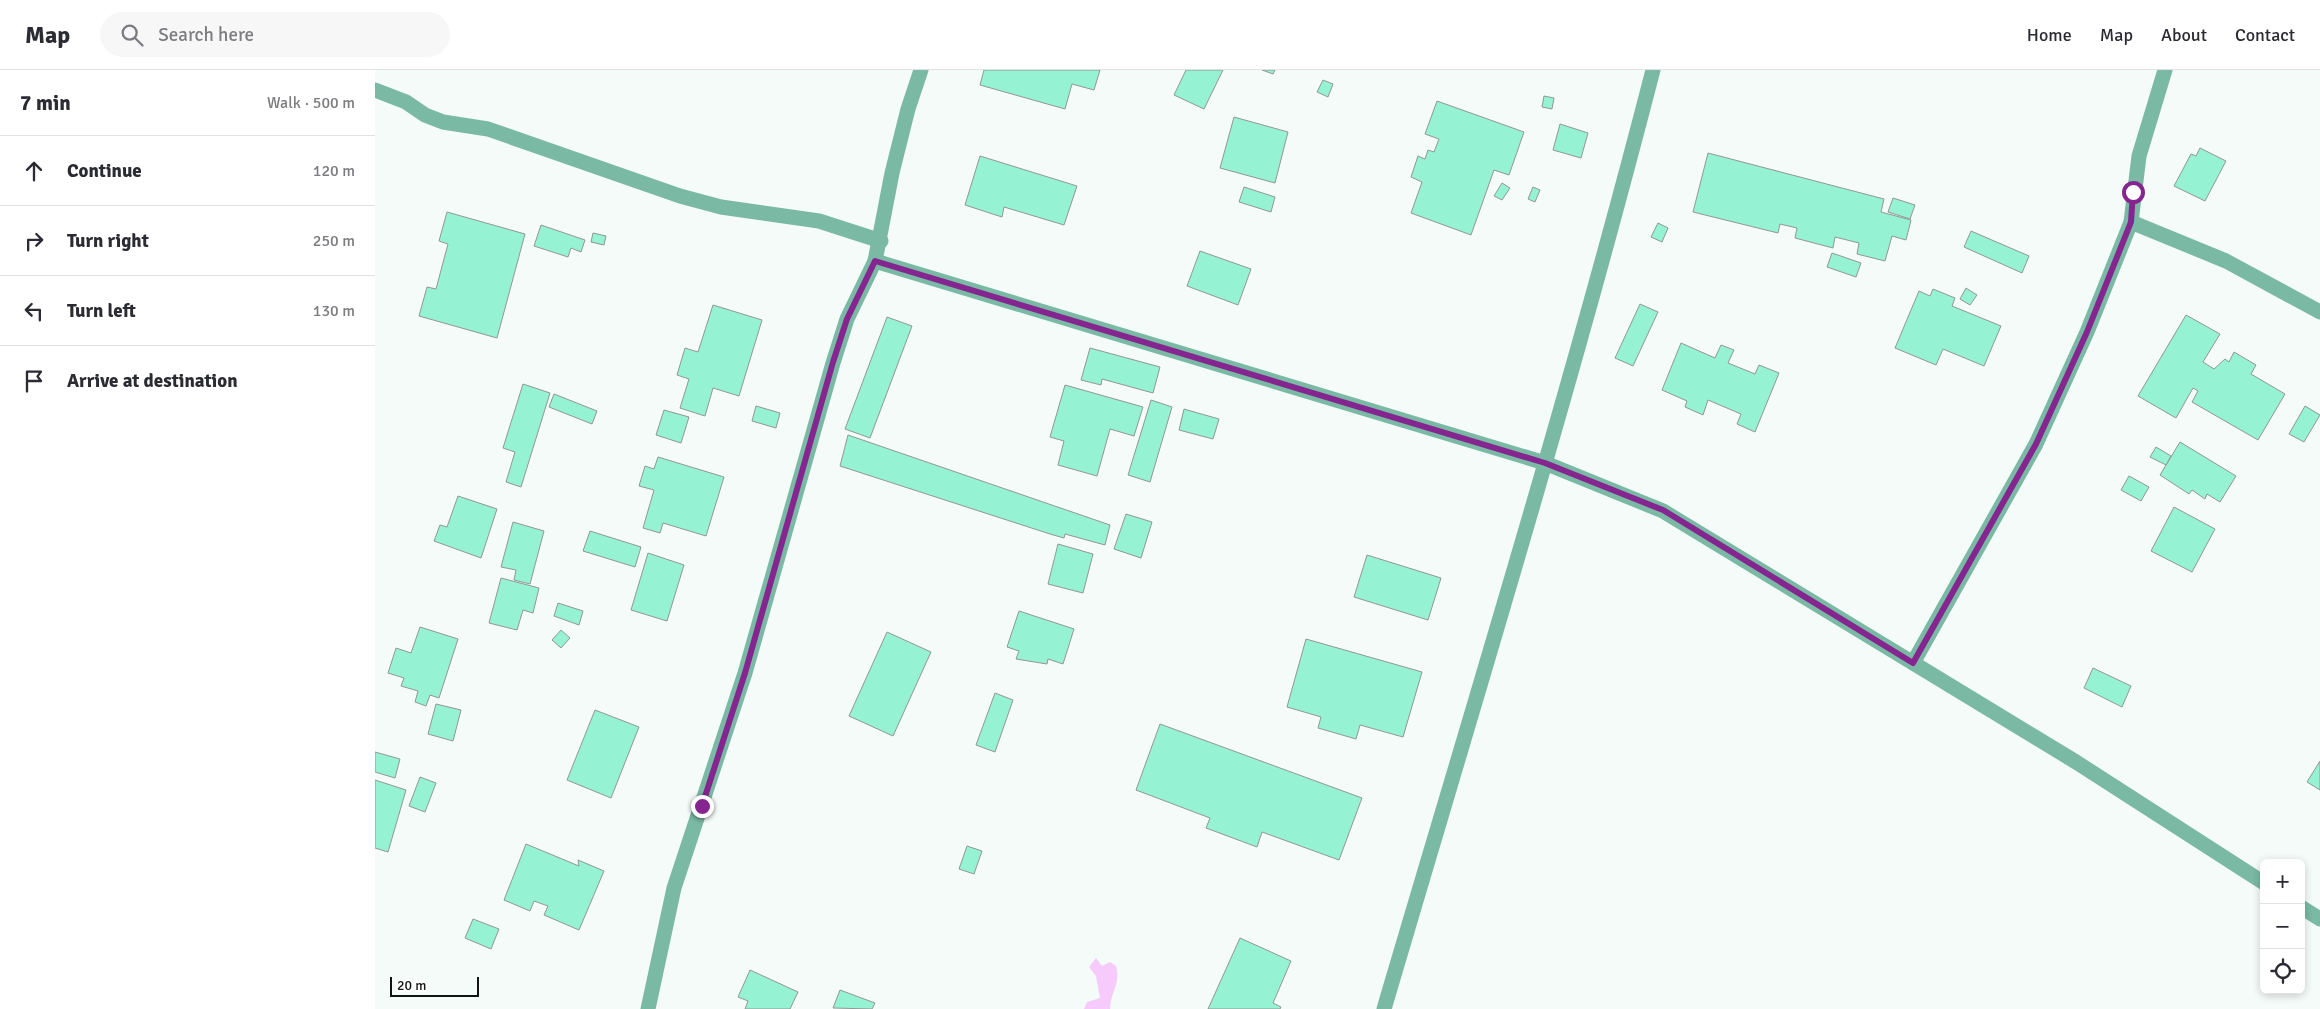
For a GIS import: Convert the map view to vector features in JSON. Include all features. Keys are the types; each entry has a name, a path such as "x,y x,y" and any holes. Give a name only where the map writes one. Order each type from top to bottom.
{"street":[{"path":"648,1009 674,888 745,673 833,362 847,319 875,261 881,241 892,173 908,109 921,70"},
{"path":"1384,1009 1545,463 1610,236 1653,70"},
{"path":"1913,663 2036,444 2087,332 2131,222 2139,156 2165,70"},
{"path":"375,90 406,102 425,115 443,122 488,129 681,196 721,207 819,222 881,241"},
{"path":"2131,222 2226,261 2320,312"},
{"path":"875,261 1545,463 1663,510 2076,762 2260,879"},
{"path":"2305,910 2320,919"}],"shaded area":[{"path":"1096,958 1102,966 1110,962 1116,966 1117,983 1110,1009 1084,1009 1087,1002 1100,998 1096,976 1089,967"}],"building":[{"path":"984,70 1100,70 1094,90 1072,84 1065,109 980,85"},
{"path":"1186,70 1223,70 1204,109 1174,95"},
{"path":"1262,70 1275,70 1273,74"},
{"path":"1323,80 1333,84 1328,97 1317,92"},
{"path":"1544,96 1554,98 1552,109 1542,107"},
{"path":"1437,101 1524,132 1509,175 1494,170 1471,235 1411,213 1422,182 1411,177 1418,156 1425,159 1428,150 1434,152 1439,139 1425,134"},
{"path":"1234,117 1288,132 1275,183 1220,168"},
{"path":"1560,124 1588,133 1581,158 1553,150"},
{"path":"2200,148 2226,161 2205,201 2174,186 2191,154 2196,156"},
{"path":"1708,153 1884,199 1881,212 1911,220 1906,240 1892,236 1885,261 1857,254 1859,243 1835,237 1833,248 1795,238 1797,228 1780,224 1778,233 1693,212"},
{"path":"980,156 1077,186 1064,225 1004,207 1002,217 965,205"},
{"path":"1502,183 1510,188 1502,200 1494,196"},
{"path":"1244,187 1275,197 1271,212 1239,202"},
{"path":"1533,187 1540,190 1535,202 1528,199"},
{"path":"1893,198 1915,205 1910,219 1888,212"},
{"path":"447,212 525,234 497,338 419,316 427,287 436,289 448,244 439,241"},
{"path":"1658,223 1668,228 1662,242 1651,237"},
{"path":"541,225 585,240 581,252 571,248 568,257 534,246"},
{"path":"1971,231 2029,256 2022,273 1964,247"},
{"path":"593,233 606,236 604,245 591,242"},
{"path":"1200,251 1251,269 1238,305 1187,286"},
{"path":"1832,253 1861,263 1856,277 1827,267"},
{"path":"1966,288 1977,295 1970,305 1960,299"},
{"path":"1933,289 1955,298 1952,306 2001,326 1984,366 1943,349 1936,365 1895,348 1919,291 1930,296"},
{"path":"1640,304 1658,312 1633,366 1615,358"},
{"path":"713,305 762,320 739,396 713,388 705,416 680,408 689,379 677,375 685,348 698,352"},
{"path":"2186,315 2220,334 2203,362 2214,369 2225,359 2229,362 2234,352 2256,365 2251,374 2285,394 2258,440 2192,402 2198,391 2193,388 2176,418 2138,396"},
{"path":"887,317 912,326 870,438 845,429"},
{"path":"1681,343 1715,358 1721,345 1734,350 1728,363 1755,374 1759,365 1779,373 1755,432 1737,424 1741,414 1708,400 1703,415 1685,407 1687,401 1662,390"},
{"path":"1090,348 1160,367 1153,393 1102,379 1101,385 1081,380"},
{"path":"523,384 550,393 521,487 506,482 515,452 503,448"},
{"path":"1065,385 1143,407 1134,436 1110,429 1097,476 1058,465 1064,441 1050,437"},
{"path":"554,394 597,411 592,424 549,407"},
{"path":"1151,400 1172,407 1150,482 1128,475"},
{"path":"756,406 780,413 776,428 752,421"},
{"path":"2305,406 2320,415 2304,442 2289,434"},
{"path":"1184,409 1219,419 1213,439 1179,430"},
{"path":"664,410 689,417 681,443 656,435"},
{"path":"848,435 1110,525 1105,545 1065,534 1064,538 1050,534 840,466"},
{"path":"2180,442 2236,476 2220,502 2207,494 2205,499 2192,490 2189,494 2160,475"},
{"path":"2156,447 2171,456 2166,465 2150,457"},
{"path":"658,457 724,477 706,536 663,523 660,533 643,528 654,490 639,486 645,466 654,469"},
{"path":"2129,476 2149,487 2141,501 2121,490"},
{"path":"458,496 497,509 481,558 434,541 440,525 447,527"},
{"path":"2174,507 2215,529 2192,572 2151,551"},
{"path":"1126,514 1152,522 1141,558 1114,549"},
{"path":"513,522 544,531 530,584 514,580 516,570 501,567"},
{"path":"590,531 641,547 635,567 583,551"},
{"path":"1058,544 1093,554 1083,593 1048,584"},
{"path":"648,553 684,565 667,621 631,610"},
{"path":"1367,555 1441,578 1428,620 1354,597"},
{"path":"501,578 539,588 533,613 523,610 517,630 489,623"},
{"path":"558,603 583,611 579,625 554,616"},
{"path":"1019,611 1074,629 1063,664 1048,659 1047,664 1016,659 1019,651 1007,647"},
{"path":"420,627 458,639 439,698 430,695 426,706 415,702 418,691 401,686 404,678 388,673 396,648 411,653"},
{"path":"561,630 570,638 561,648 552,640"},
{"path":"887,632 931,652 893,736 849,716"},
{"path":"1306,639 1422,672 1403,737 1360,725 1356,739 1318,728 1321,717 1287,707"},
{"path":"2093,668 2131,686 2122,707 2084,688"},
{"path":"995,693 1013,700 995,752 976,745"},
{"path":"436,704 461,710 453,741 428,734"},
{"path":"595,710 639,727 611,798 567,780"},
{"path":"1160,724 1362,798 1339,860 1262,832 1257,847 1206,828 1210,818 1136,790"},
{"path":"375,752 400,759 395,778 375,772"},
{"path":"2320,761 2320,790 2307,782"},
{"path":"420,777 436,783 425,812 409,806"},
{"path":"375,780 406,790 388,852 375,848"},
{"path":"526,844 579,866 578,860 604,871 579,930 544,915 548,906 534,901 530,911 504,900"},
{"path":"967,846 982,851 974,874 959,869"},
{"path":"473,919 499,929 491,949 465,938"},
{"path":"1240,938 1291,961 1273,1003 1281,1007 1280,1009 1208,1009"},
{"path":"750,970 798,992 790,1009 745,1009 748,1001 738,997"},
{"path":"840,990 875,1003 872,1009 833,1008"}],"route":[{"path":"702,806 745,673 833,362 847,319 875,261 1545,463 1663,510 1913,663 2036,444 2087,332 2131,222 2133,192"}]}
